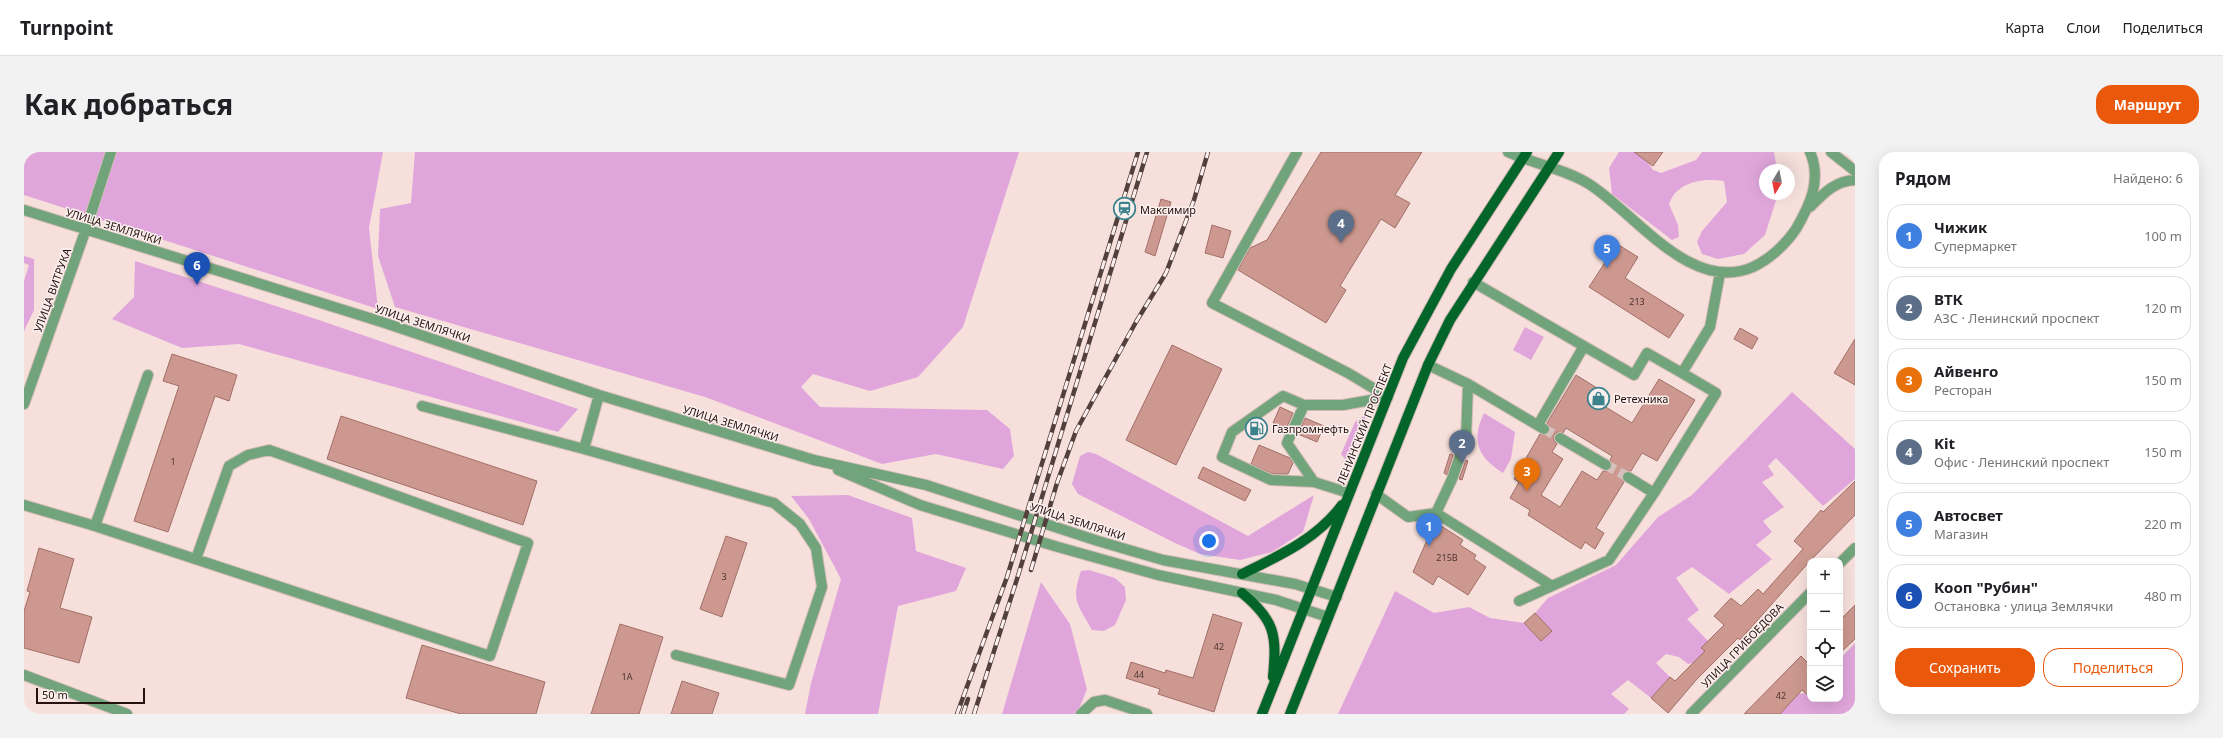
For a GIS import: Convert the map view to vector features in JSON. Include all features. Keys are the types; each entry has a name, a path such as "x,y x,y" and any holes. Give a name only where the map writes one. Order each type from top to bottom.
{"main road":[{"path":"1290,714 1428,365 1450,320 1473,282 1559,152"},
{"name":"ЛЕНИНСКИЙ ПРОСПЕКТ","path":"1262,714 1303,607 1404,358 1451,269 1525,156"},
{"path":"1242,574 1299,545 1334,515 1349,493"},
{"path":"1242,593 1265,615 1270,625 1274,649 1271,690"}],"street":[{"name":"УЛИЦА ВИТРУКА","path":"24,404 86,229 111,152"},
{"path":"1297,152 1212,303 1348,373 1388,397"},
{"path":"1508,152 1525,156 1589,184 1671,250 1691,263 1720,273 1742,272 1761,263 1778,250 1794,231 1808,209 1828,189 1841,182 1855,180"},
{"path":"1808,209 1813,193 1815,174 1810,152"},
{"path":"1831,152 1855,171"},
{"name":"УЛИЦА ЗЕМЛЯЧКИ","path":"24,210 382,322 599,395 814,460 926,485 1143,555 1192,566 1242,574 1311,588 1337,597"},
{"path":"1682,373 1710,327 1720,273"},
{"path":"1473,282 1634,375 1647,353 1716,393 1654,493 1609,560 1520,601"},
{"path":"1428,365 1468,384 1541,427 1584,346"},
{"path":"95,526 148,375"},
{"path":"1436,513 1452,479 1466,439 1468,384"},
{"path":"584,449 599,395"},
{"path":"1349,493 1314,482 1271,480 1222,457 1232,432 1283,396 1304,405 1343,406 1388,397"},
{"path":"1304,405 1287,443 1314,482"},
{"path":"422,406 584,449 774,503 800,524 816,548 822,587 789,685 676,655"},
{"path":"1560,438 1606,465"},
{"path":"24,505 95,526 490,656 528,543 269,450 248,455 229,466 196,559"},
{"name":"УЛИЦА ЗЕМЛЯЧКИ","path":"814,460 920,505 1139,570 1303,607 1328,617"},
{"path":"1628,477 1654,493"},
{"path":"1376,494 1408,517 1436,513 1552,586"},
{"path":"1843,560 1855,548"},
{"name":"УЛИЦА ГРИБОЕДОВА","path":"1691,714 1809,594"},
{"path":"24,675 127,714"},
{"path":"1081,714 1094,702 1105,700 1147,714"}],"shaded area":[{"path":"24,152 383,152 369,228 378,309 24,195"},
{"path":"415,152 1019,152 963,327 918,377 870,391 813,374 801,387 820,407 987,410 1010,429 1014,456 1003,469 936,454 882,464 705,397 395,307 378,256 380,209 411,203"},
{"path":"1619,152 1649,152 1647,161 1653,170 1661,173 1696,160 1702,152 1774,152 1776,164 1759,164 1759,200 1776,200 1765,235 1744,254 1718,259 1702,254 1697,242 1702,231 1727,202 1724,181 1699,181 1684,186 1678,191 1669,204 1678,225 1679,237 1672,240 1612,194 1609,168"},
{"path":"24,256 34,259 34,310 24,331 24,281 29,265 24,263"},
{"path":"135,261 313,318 578,409 558,432 239,344 182,348 112,319 134,297"},
{"path":"1525,327 1544,337 1531,360 1513,350"},
{"path":"1792,392 1855,449 1855,479 1823,506 1776,458 1768,466 1774,475 1762,482 1784,507 1763,521 1772,532 1756,545 1772,559 1729,594 1692,567 1676,578 1699,610 1687,619 1708,641 1701,648 1705,651 1693,663 1688,664 1679,657 1666,654 1656,663 1670,677 1651,698 1628,680 1611,694 1629,709 1624,714 1338,714 1395,591 1434,613 1469,607 1490,618 1524,623 1541,641 1551,631 1535,613 1548,598 1616,565 1658,517 1692,495"},
{"path":"1484,413 1515,432 1511,459 1503,473 1487,461 1479,447 1477,440 1478,432"},
{"path":"1367,414 1348,463 1341,454 1355,422"},
{"path":"1088,452 1096,454 1248,536 1314,495 1303,532 1272,552 1240,560 1200,554 1078,494 1072,484 1080,456"},
{"path":"848,495 912,518 916,551 966,568 956,591 898,606 878,714 805,714 811,683 841,579 809,519 791,496"},
{"path":"1089,570 1115,578 1125,587 1126,600 1115,625 1104,631 1092,630 1077,602 1076,589 1081,571"},
{"path":"1041,582 1070,624 1087,689 1077,714 1002,714"},
{"path":"1855,643 1855,714 1778,714 1798,694 1807,692 1807,702 1843,702 1843,656"}],"building":[{"path":"1321,152 1422,152 1395,195 1410,203 1395,228 1381,219 1340,286 1346,290 1326,323 1238,270 1250,248 1267,240"},
{"path":"1634,152 1663,152 1653,166"},
{"path":"1161,199 1171,202 1155,256 1145,252"},
{"path":"1212,225 1231,231 1223,258 1205,253"},
{"path":"1617,244 1638,257 1625,278 1684,315 1669,338 1589,287"},
{"path":"1740,328 1758,338 1752,349 1734,339"},
{"path":"1855,339 1855,385 1834,373"},
{"path":"1172,345 1222,369 1176,465 1126,440"},
{"path":"172,354 237,375 229,401 215,396 168,532 134,521 179,386 163,381"},
{"path":"1576,375 1610,396 1604,406 1632,423 1659,379 1695,400 1657,461 1642,453 1631,471 1623,473 1622,477 1624,482 1596,528 1604,533 1595,549 1585,542 1581,549 1528,515 1530,510 1510,498 1519,482 1514,479 1540,434 1544,435 1549,433 1550,429 1547,423","holes":["1566,428 1612,456 1610,460 1612,465 1609,471 1603,471 1597,480 1582,471 1560,507 1541,495 1563,459 1552,452 1557,444 1554,441 1554,435 1557,432 1563,433"]},
{"path":"1280,407 1293,413 1286,429 1273,423"},
{"path":"341,416 537,481 523,525 327,459"},
{"path":"1305,418 1324,426 1317,442 1298,434"},
{"path":"1259,445 1290,458 1293,463 1288,474 1273,474 1251,464"},
{"path":"1450,454 1453,455 1447,475 1444,473"},
{"path":"1466,460 1468,461 1462,480 1459,479"},
{"path":"1203,467 1251,490 1245,501 1198,478"},
{"path":"1855,481 1855,515 1813,558 1807,558 1807,564 1740,640 1738,638 1697,679 1668,713 1651,698 1670,677 1675,681 1705,651 1701,648 1724,625 1714,616 1731,598 1741,606 1758,589 1763,594 1803,549 1794,541 1821,510 1823,512"},
{"path":"1435,522 1463,540 1460,545 1476,555 1474,559 1486,567 1468,595 1438,576 1433,585 1413,572"},
{"path":"726,536 747,543 722,617 700,609"},
{"path":"39,548 74,559 60,608 92,617 79,663 24,648 24,611 30,592 27,591"},
{"path":"1855,605 1855,639 1843,650 1843,630 1843,617"},
{"path":"1535,613 1552,631 1541,641 1524,623"},
{"path":"1213,614 1242,623 1214,712 1158,694 1160,689 1126,678 1131,662 1165,673 1166,670 1193,678"},
{"path":"620,624 663,637 639,714 591,714"},
{"path":"422,645 545,682 536,714 461,714 406,698"},
{"path":"1801,656 1807,662 1807,694 1802,690 1780,714 1744,714"},
{"path":"682,681 719,693 712,714 671,714"}],"tunnel":[{"path":"1544,429 1560,438"},
{"path":"1606,465 1628,477"}],"railway":[{"path":"957,714 1007,577 1138,152"},
{"path":"974,714 1017,579 1147,152"},
{"path":"1031,570 1057,483 1076,431 1136,322 1166,273 1194,200 1208,152"},
{"path":"963,714 968,699"}],"place":[{"name":"Максимир","path":"1125,209"},
{"name":"Kit","path":"1341,243"},
{"name":"Автосвет","path":"1607,268"},
{"name":"Кооп \"Рубин\"","path":"197,285"},
{"name":"Ретехника","path":"1598,398"},
{"name":"Газпромнефть","path":"1257,428"},
{"name":"ВТК","path":"1462,463"},
{"name":"Айвенго","path":"1527,491"},
{"name":"Чижик","path":"1429,546"}]}
